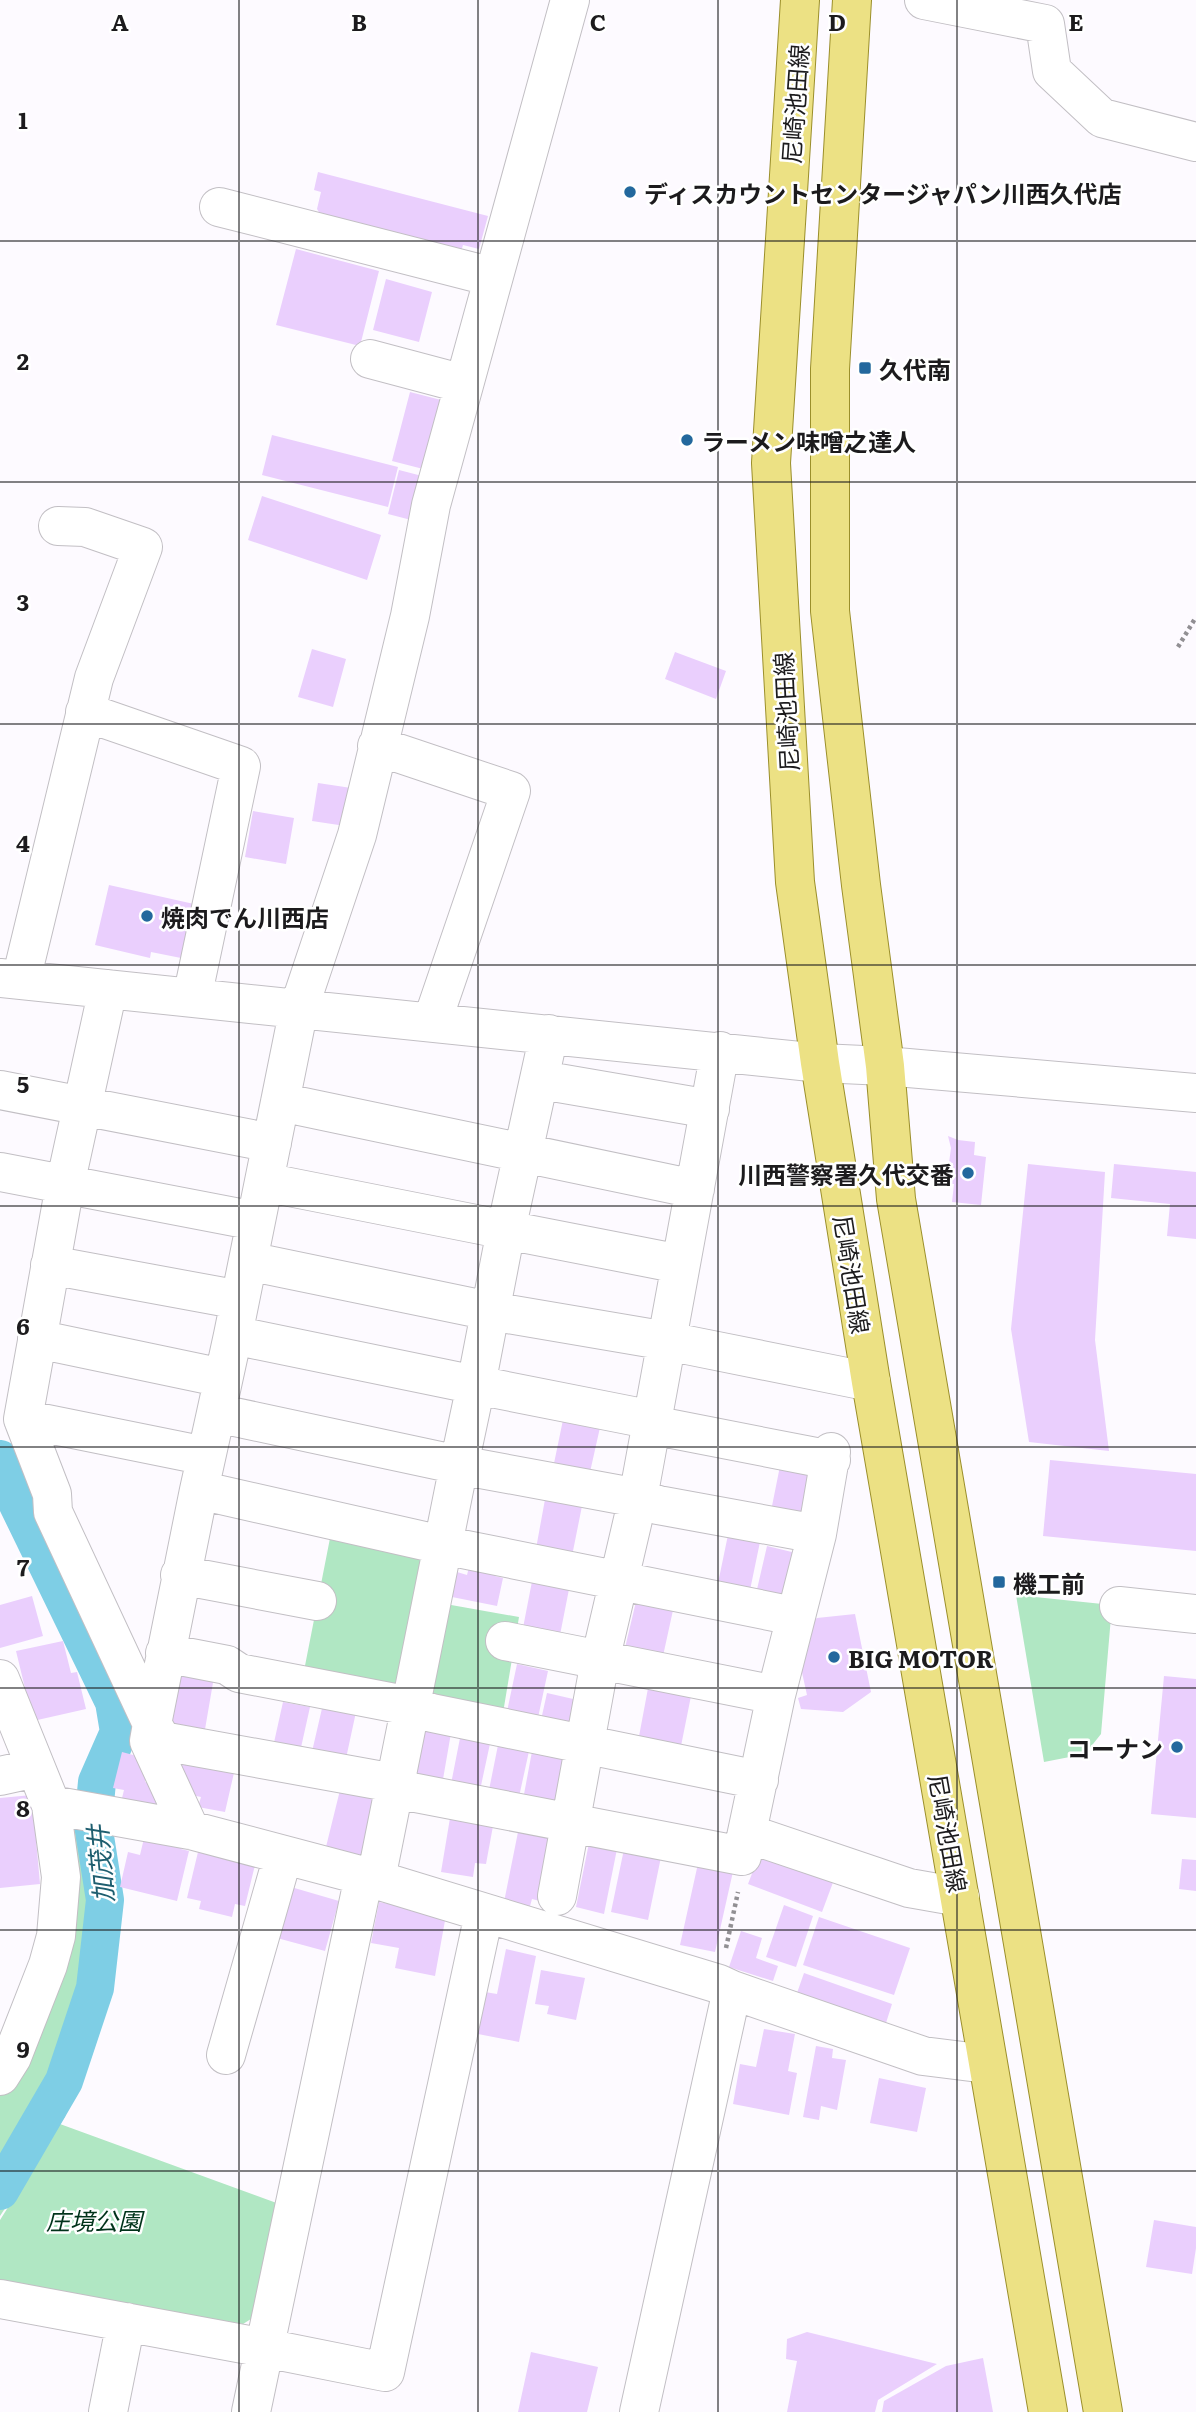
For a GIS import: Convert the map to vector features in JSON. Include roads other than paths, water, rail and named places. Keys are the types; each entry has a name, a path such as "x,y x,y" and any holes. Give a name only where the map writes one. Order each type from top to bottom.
{"main road":[{"name":"尼崎池田線","path":"800,0 771,463 795,882 820,1063 871,1382 1048,2412"},
{"path":"852,0 830,369 830,611 861,886 885,1066 895,1199 1103,2412"}],"street":[{"path":"190,1830 149,1741 180,1575 299,1008 356,835 410,617 431,505 561,23 570,0"},
{"path":"924,0 1045,24 1052,71 1102,118 1196,142"},
{"path":"219,207 493,277"},
{"path":"370,359 464,384"},
{"path":"58,526 85,527 143,547 94,678 10,979 820,1063 885,1066 1196,1093"},
{"path":"85,712 241,766 192,998"},
{"path":"377,746 511,791 432,1022"},
{"path":"108,989 65,1185 23,1419 51,1494 53,1512 162,1741 394,1783 411,1792 570,1824 746,1845 909,1888 960,1897"},
{"path":"251,2412 364,1877 378,1869 489,1311 549,1034"},
{"path":"557,1896 600,1661 638,1498 720,1051"},
{"path":"541,1080 710,1109"},
{"path":"0,1090 272,1143"},
{"path":"280,1102 695,1189"},
{"path":"0,1172 256,1221"},
{"path":"264,1182 680,1264"},
{"path":"248,1261 489,1311 667,1341 871,1382"},
{"path":"50,1265 476,1385 653,1420 662,1427 831,1455 817,1534 794,1616 746,1845"},
{"path":"37,1339 219,1396 459,1465 817,1534"},
{"path":"23,1419 442,1545 794,1616"},
{"path":"180,1575 317,1601"},
{"path":"1119,1606 1196,1614"},
{"path":"505,1641 776,1695"},
{"path":"165,1653 227,1665 239,1673 410,1706 432,1713 759,1780"},
{"path":"0,1682 18,1772 51,1805 190,1830 364,1877 725,1987 923,2056 988,2064"},
{"path":"0,2076 12,2057 48,1965 56,1936 61,1877 51,1805"},
{"path":"226,2054 283,1856"},
{"path":"0,2299 385,2372 484,1914"},
{"path":"639,2412 725,1987"},
{"path":"108,2412 126,2322"}],"waterway":[{"name":"加茂井","path":"0,1459 8,1484 114,1702 119,1732 97,1782 93,1824 105,1900 95,1988 64,2081 0,2191"}],"place":[{"name":"ディスカウントセンタージャパン川西久代店","path":"630,192"},
{"name":"久代南","path":"865,368"},
{"name":"ラーメン味噌之達人","path":"687,440"},
{"name":"焼肉でん川西店","path":"147,916"},
{"name":"川西警察署久代交番","path":"968,1173"},
{"name":"機工前","path":"999,1582"},
{"name":"BIG MOTOR","path":"834,1657"},
{"name":"コーナン","path":"1177,1747"}],"park label":[{"name":"庄境公園","path":"94,2219"}]}
